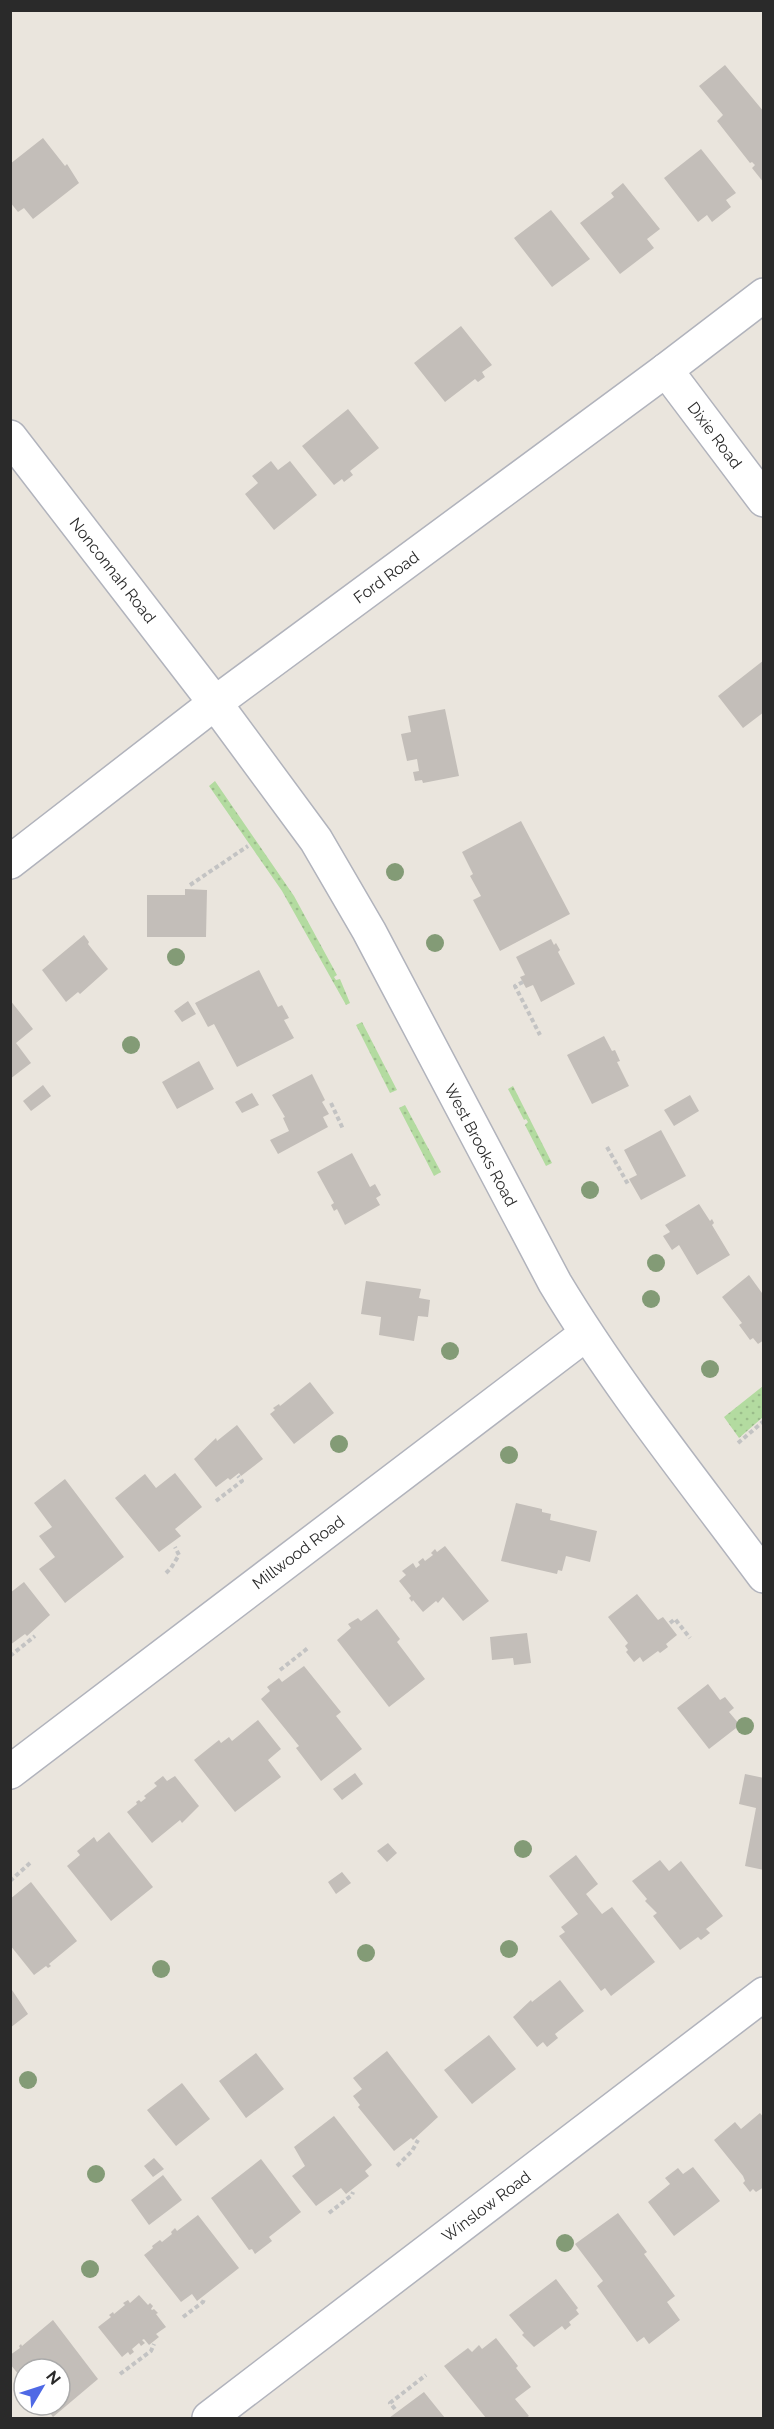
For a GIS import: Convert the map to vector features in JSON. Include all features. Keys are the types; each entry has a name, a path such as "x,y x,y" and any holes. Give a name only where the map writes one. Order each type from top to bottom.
{"street":[{"name":"Ford Road","path":"10,862 215,703 764,295"},
{"name":"Dixie Road","path":"666,370 764,500"},
{"name":"Nonconnah Road","path":"10,437 215,703"},
{"name":"West Brooks Road","path":"215,703 316,840 352,901 555,1283 586,1334 634,1404 764,1576"},
{"name":"Millwood Road","path":"10,1772 586,1334"},
{"name":"Winslow Road","path":"209,2418 764,1994"}],"path":[{"path":"190,885 248,846"},
{"path":"523,982 515,986 540,1035"},
{"path":"331,1103 343,1129"},
{"path":"607,1147 629,1186"},
{"path":"738,1443 764,1422"},
{"path":"216,1501 242,1481 238,1476"},
{"path":"166,1573 178,1555 175,1547"},
{"path":"670,1623 675,1619 690,1638"},
{"path":"10,1656 35,1636"},
{"path":"280,1670 308,1648"},
{"path":"10,1881 30,1863"},
{"path":"397,2166 412,2151 418,2140"},
{"path":"329,2213 353,2192"},
{"path":"183,2317 204,2299"},
{"path":"120,2374 152,2351 154,2344"},
{"path":"395,2409 390,2403 426,2375"}],"green space":[{"path":"215,781 294,896 337,975 334,977 336,980 340,979 350,1003 346,1005 282,891 209,786"},
{"path":"362,1022 397,1090 390,1093 356,1025"},
{"path":"513,1086 552,1163 546,1166 525,1125 528,1122 524,1120 508,1089"},
{"path":"405,1105 441,1172 434,1176 399,1108"},
{"path":"763,1386 763,1417 739,1438 724,1417"}],"building":[{"path":"725,65 764,112 764,183 752,168 755,165 750,163 717,121 723,115 699,86"},
{"path":"43,138 65,166 67,164 79,183 33,219 24,208 18,212 10,202 10,164"},
{"path":"701,149 736,193 726,200 731,207 712,222 707,215 698,222 664,178"},
{"path":"623,183 660,229 647,239 654,248 620,274 580,223 614,197 611,193"},
{"path":"551,210 590,259 552,287 514,238"},
{"path":"461,326 492,365 482,372 485,377 478,382 475,379 445,402 414,363"},
{"path":"348,409 379,448 350,471 353,475 344,482 342,479 334,485 302,446"},
{"path":"271,461 278,470 290,461 317,495 274,530 245,494 258,483 252,476"},
{"path":"764,660 764,712 743,728 718,696"},
{"path":"445,709 459,776 423,783 422,780 415,781 413,772 419,771 417,759 407,761 401,734 411,732 408,716"},
{"path":"521,821 570,914 500,951 473,900 481,896 470,876 473,874 462,852"},
{"path":"185,889 207,890 206,937 147,937 147,895 185,895"},
{"path":"84,935 88,944 108,969 80,994 78,992 66,1002 42,970"},
{"path":"551,939 560,950 558,952 575,984 541,1002 533,985 526,988 520,977 525,975 516,957"},
{"path":"259,970 278,1007 282,1005 289,1018 284,1020 294,1038 237,1067 214,1024 208,1027 195,1003"},
{"path":"10,1000 33,1029 16,1043 31,1063 10,1079"},
{"path":"188,1001 196,1014 182,1022 174,1011"},
{"path":"604,1036 612,1051 615,1050 620,1061 617,1062 629,1086 592,1104 567,1055"},
{"path":"199,1061 214,1089 177,1109 162,1082"},
{"path":"312,1074 325,1100 322,1102 329,1114 323,1117 328,1127 278,1154 270,1140 289,1131 283,1118 285,1117 272,1095"},
{"path":"43,1085 51,1096 31,1111 23,1101"},
{"path":"252,1093 259,1105 242,1113 235,1102"},
{"path":"690,1095 699,1111 674,1126 664,1110"},
{"path":"661,1130 686,1176 641,1200 629,1179 637,1175 624,1150"},
{"path":"352,1153 370,1187 375,1184 381,1195 376,1198 380,1205 345,1225 337,1209 334,1211 331,1205 334,1203 317,1172"},
{"path":"699,1204 710,1221 712,1219 714,1223 712,1225 730,1255 697,1275 679,1245 672,1250 663,1236 670,1232 665,1225"},
{"path":"749,1275 762,1293 764,1291 764,1340 758,1344 753,1338 750,1340 739,1325 742,1323 722,1297"},
{"path":"366,1281 421,1289 419,1298 430,1300 428,1317 418,1316 414,1341 379,1335 381,1317 361,1314"},
{"path":"310,1382 334,1413 294,1444 270,1414 275,1410 273,1408 279,1404 280,1406"},
{"path":"237,1425 263,1459 241,1476 239,1473 216,1487 194,1459 216,1438 217,1441"},
{"path":"175,1473 202,1507 175,1529 181,1536 159,1552 115,1498 145,1474 156,1488"},
{"path":"65,1479 124,1557 65,1603 39,1569 55,1557 39,1536 52,1527 34,1503"},
{"path":"516,1503 542,1509 542,1512 551,1514 550,1520 597,1531 590,1562 566,1556 562,1571 558,1570 557,1574 501,1561"},
{"path":"445,1546 489,1601 463,1621 443,1597 423,1612 413,1600 412,1602 409,1598 411,1596 399,1581 406,1575 402,1571 413,1563 416,1568 420,1565 418,1562 423,1558 425,1561 433,1555 431,1553 435,1549 437,1552"},
{"path":"24,1582 50,1615 27,1636 25,1634 10,1645 10,1593"},
{"path":"637,1594 658,1620 663,1617 677,1635 666,1644 668,1647 643,1662 640,1657 634,1662 626,1652 628,1650 625,1646 628,1643 608,1617"},
{"path":"377,1609 400,1639 397,1642 425,1679 389,1707 337,1640 351,1628 348,1624 358,1618 361,1621"},
{"path":"527,1633 531,1663 514,1665 513,1658 492,1660 490,1637"},
{"path":"304,1666 341,1712 336,1716 362,1749 321,1781 296,1748 299,1746 261,1699 270,1691 267,1687 279,1678 282,1682"},
{"path":"708,1684 720,1700 725,1697 734,1708 729,1712 740,1725 709,1749 677,1708"},
{"path":"258,1720 281,1749 268,1760 281,1777 235,1812 194,1760 219,1740 221,1743 229,1737 232,1741"},
{"path":"355,1773 363,1784 342,1800 333,1789"},
{"path":"745,1774 764,1778 764,1870 745,1866 756,1808 739,1804"},
{"path":"163,1776 167,1781 175,1776 199,1806 182,1823 180,1820 152,1843 127,1812 137,1804 136,1802 139,1800 141,1802 146,1798 144,1796 157,1786 154,1783"},
{"path":"109,1832 153,1887 111,1921 67,1866 80,1855 77,1851 94,1837 97,1842"},
{"path":"388,1843 397,1853 387,1862 377,1851"},
{"path":"576,1855 598,1884 586,1894 602,1914 612,1907 655,1962 611,1996 605,1988 601,1991 559,1936 565,1932 561,1927 578,1914 549,1876"},
{"path":"660,1860 669,1871 681,1861 723,1916 706,1929 710,1933 701,1940 698,1937 680,1950 653,1916 657,1913 645,1901 647,1899 632,1881"},
{"path":"342,1872 351,1883 336,1894 328,1882"},
{"path":"31,1882 77,1941 49,1964 51,1966 48,1968 46,1966 34,1975 10,1945 10,1899"},
{"path":"560,1980 584,2011 555,2034 558,2038 547,2047 543,2042 537,2047 513,2017 531,2000 532,2002"},
{"path":"10,1987 28,2014 10,2028"},
{"path":"489,2035 516,2069 472,2104 444,2070"},
{"path":"387,2051 438,2117 413,2140 411,2138 394,2151 358,2107 360,2105 353,2096 362,2089 353,2078"},
{"path":"256,2053 284,2089 246,2118 219,2081"},
{"path":"182,2083 210,2119 176,2146 147,2110"},
{"path":"760,2113 764,2118 764,2187 756,2192 753,2189 750,2192 743,2183 745,2181 743,2176 714,2140 735,2122 741,2129"},
{"path":"334,2116 372,2165 365,2171 369,2176 346,2194 341,2188 316,2206 292,2176 305,2166 294,2147"},
{"path":"154,2158 164,2169 153,2177 144,2166"},
{"path":"261,2159 301,2212 269,2237 272,2241 255,2254 252,2249 249,2250 211,2198"},
{"path":"693,2167 720,2201 674,2236 648,2202 670,2184 665,2178 678,2168 683,2174"},
{"path":"163,2175 182,2200 149,2225 131,2200"},
{"path":"618,2213 647,2252 644,2254 675,2296 667,2302 680,2320 649,2344 644,2337 637,2342 597,2286 603,2281 575,2244"},
{"path":"198,2215 239,2268 197,2301 192,2294 181,2302 144,2255 160,2240 162,2242 172,2234 175,2228 177,2231"},
{"path":"556,2279 578,2308 576,2310 579,2314 569,2322 571,2325 565,2330 562,2326 534,2347 522,2335 524,2333 509,2315"},
{"path":"139,2295 148,2305 150,2303 153,2306 151,2309 158,2313 156,2314 166,2327 156,2334 159,2337 149,2345 144,2339 142,2340 145,2343 141,2346 139,2343 132,2349 134,2352 130,2355 128,2352 122,2357 98,2327 111,2317 109,2315 113,2312 114,2314 125,2305 123,2303 128,2300 130,2303"},
{"path":"53,2320 98,2379 72,2401 72,2357 12,2357 12,2366 10,2355 20,2348 21,2344 22,2346"},
{"path":"496,2338 531,2387 515,2399 529,2416 526,2418 486,2418 444,2366 468,2348 472,2352 479,2345 482,2349"},
{"path":"424,2392 445,2418 389,2418"}]}
